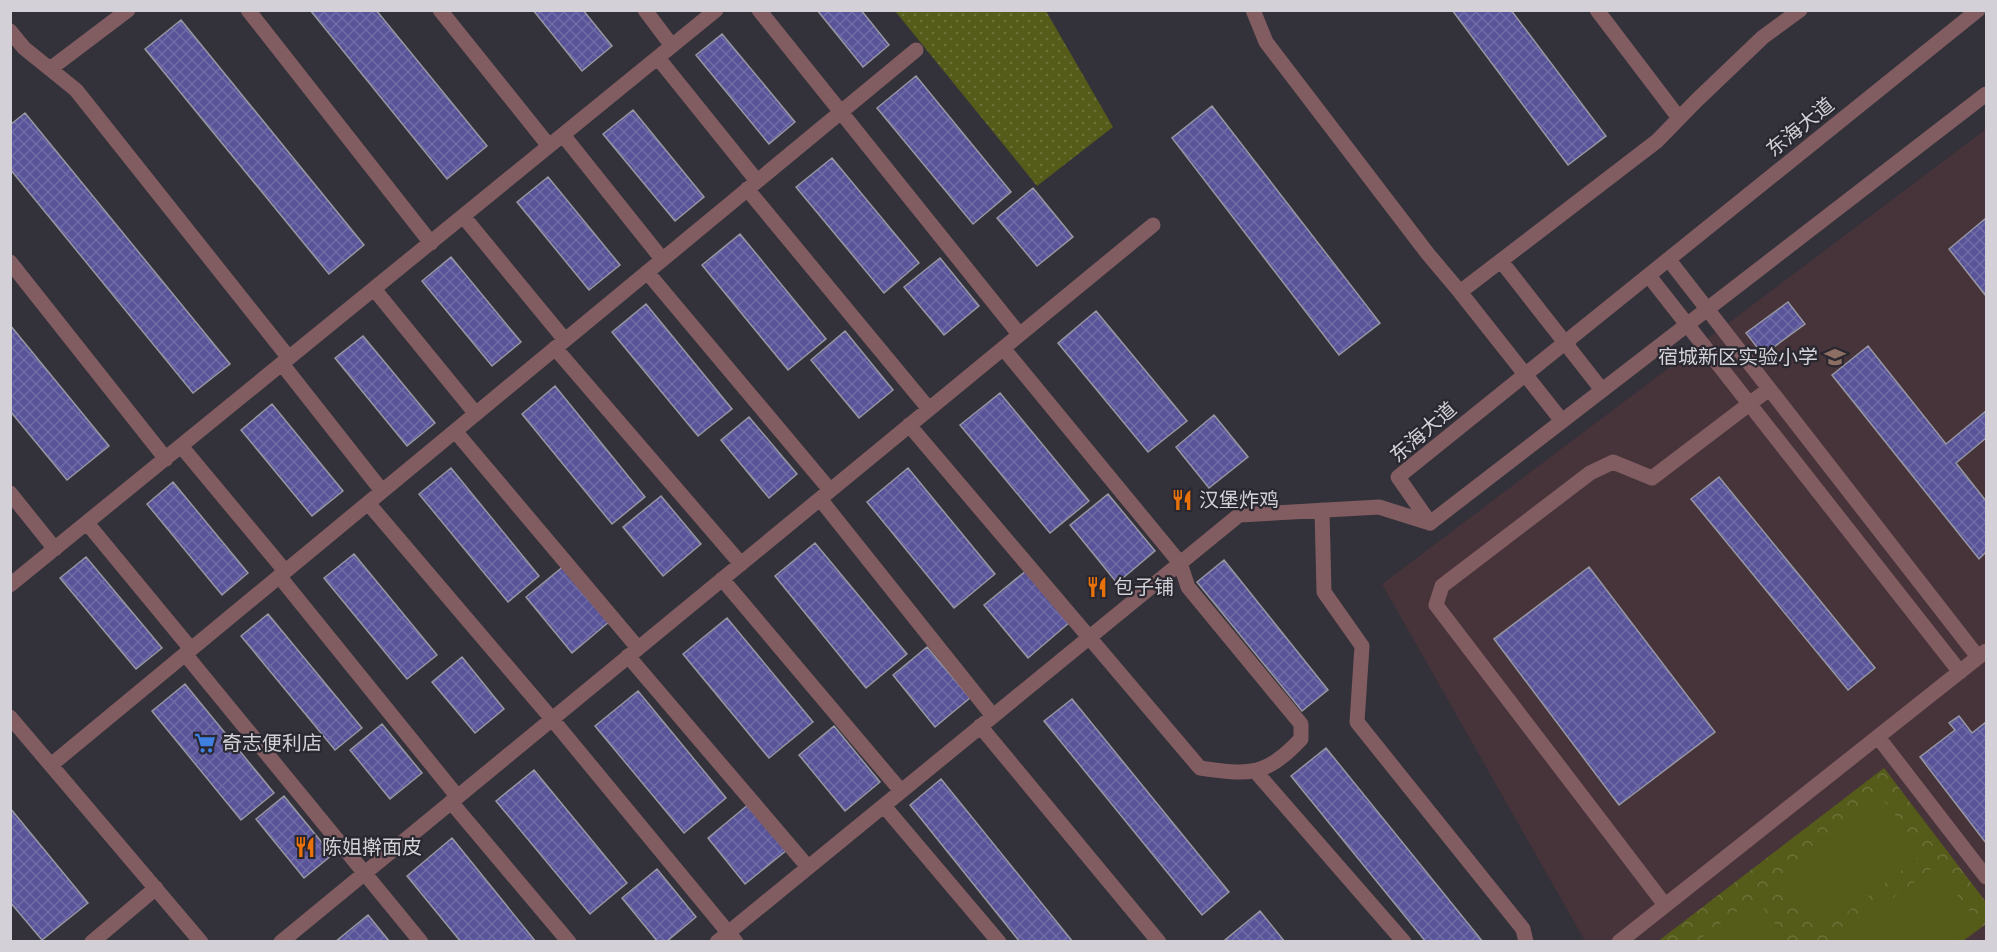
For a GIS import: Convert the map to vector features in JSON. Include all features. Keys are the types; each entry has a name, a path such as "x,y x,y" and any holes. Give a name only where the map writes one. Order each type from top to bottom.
{"street":[{"path":"50,69 128,10"},
{"path":"248,10 431,243"},
{"path":"440,10 549,146"},
{"path":"645,10 672,46"},
{"path":"10,585 716,10"},
{"path":"759,10 1019,334"},
{"path":"1253,10 1266,42 1428,254 1562,421"},
{"path":"1597,10 1679,118"},
{"path":"1460,292 1658,141 1763,37 1800,10"},
{"name":"东海大道","path":"1430,523 1398,477 1978,10"},
{"path":"10,31 24,48 76,90 382,491"},
{"path":"51,765 916,50"},
{"path":"658,57 752,185 929,409"},
{"path":"368,503 552,719 728,939 808,867 1239,515 1379,507 1430,523 1986,94"},
{"path":"563,135 662,259"},
{"path":"463,216 560,344 741,564"},
{"path":"281,942 1153,225"},
{"path":"1619,942 1982,654 1669,260"},
{"path":"1501,261 1602,390"},
{"path":"10,262 166,459"},
{"path":"647,272 825,494 993,716"},
{"path":"1649,276 1960,672"},
{"path":"374,289 476,414"},
{"path":"909,425 1200,768 1235,773 1256,772 1284,757 1301,739 1300,724 1188,587 1180,563 1003,348"},
{"path":"1665,905 1436,605 1442,586 1590,473 1612,462 1652,478 1769,388"},
{"path":"455,430 808,867"},
{"path":"181,446 282,573 454,799 569,942"},
{"path":"10,493 55,549"},
{"path":"1322,510 1324,592 1362,646 1357,722 1523,929 1526,942"},
{"path":"87,523 420,942"},
{"path":"722,579 901,791"},
{"path":"10,717 201,942"},
{"path":"980,726 1159,942"},
{"path":"1878,737 1986,877"},
{"path":"1256,772 1404,942"},
{"path":"884,806 999,942"},
{"path":"92,942 156,888"}],"shaded area":[{"name":"宿城新区实验小学","path":"1986,129 1986,941 1585,941 1382,584"}],"green space":[{"path":"895,11 1046,11 1113,127 1037,186"},
{"path":"1884,768 1986,902 1986,924 1963,941 1657,942"},
{"path":"1882,798 1924,853 1819,934 1777,879"},
{"path":"1935,866 1977,921 1950,941 1837,941"},
{"path":"1755,898 1788,941 1697,941"}],"building":[{"path":"310,10 376,10 487,146 447,179"},
{"path":"533,10 583,10 612,46 582,71"},
{"path":"817,10 861,10 889,45 863,67"},
{"path":"1452,10 1511,10 1606,136 1568,165"},
{"path":"181,20 364,245 329,274 145,49"},
{"path":"722,34 795,122 769,144 696,55"},
{"path":"916,76 1011,192 973,224 877,108"},
{"path":"1212,106 1380,323 1339,355 1172,138"},
{"path":"633,110 704,197 675,221 603,134"},
{"path":"25,113 230,364 193,393 10,169 10,125"},
{"path":"832,158 919,263 884,293 796,187"},
{"path":"548,177 620,265 589,290 517,202"},
{"path":"1033,188 1073,237 1037,266 997,218"},
{"path":"1986,218 1986,296 1949,249"},
{"path":"740,234 826,339 788,370 702,265"},
{"path":"451,257 521,342 492,366 422,281"},
{"path":"940,258 979,306 944,335 904,287"},
{"path":"1788,302 1805,324 1763,355 1746,333"},
{"path":"646,304 732,409 698,436 612,332"},
{"path":"1096,311 1187,421 1148,452 1058,343"},
{"path":"10,325 109,446 67,480 10,411"},
{"path":"845,331 893,390 859,418 811,360"},
{"path":"363,336 435,423 407,446 335,358"},
{"path":"1868,346 1946,444 1986,411 1986,438 1956,463 1986,501 1986,552 1979,559 1832,375"},
{"path":"555,386 645,497 612,524 522,414"},
{"path":"1000,393 1089,501 1050,533 960,425"},
{"path":"272,404 343,491 312,516 241,430"},
{"path":"1214,415 1248,457 1209,488 1176,447"},
{"path":"749,417 797,474 769,498 721,440"},
{"path":"451,468 539,576 508,602 419,494"},
{"path":"908,468 995,574 954,608 867,502"},
{"path":"1719,477 1875,668 1848,690 1691,499"},
{"path":"173,482 248,573 222,595 147,504"},
{"path":"1108,494 1155,551 1117,583 1070,525"},
{"path":"661,496 701,544 663,576 623,527"},
{"path":"815,543 907,654 866,688 775,576"},
{"path":"354,554 437,655 407,679 324,578"},
{"path":"86,557 162,648 136,669 60,578"},
{"path":"1224,560 1328,690 1302,711 1197,582"},
{"path":"565,565 610,621 572,653 526,597"},
{"path":"1589,567 1715,732 1619,805 1494,639"},
{"path":"1027,570 1070,622 1028,658 984,605"},
{"path":"268,614 362,728 335,750 241,636"},
{"path":"727,618 813,722 769,758 683,654"},
{"path":"927,647 970,698 935,727 893,675"},
{"path":"462,657 504,709 475,733 432,682"},
{"path":"185,684 274,793 241,820 152,711"},
{"path":"638,691 726,798 684,833 595,726"},
{"path":"1072,699 1229,892 1202,915 1044,721"},
{"path":"1959,716 1972,733 1986,722 1986,843 1920,757 1955,730 1949,723"},
{"path":"382,724 422,773 390,799 350,750"},
{"path":"834,726 880,782 845,811 799,755"},
{"path":"1326,748 1483,942 1426,942 1291,776"},
{"path":"534,770 627,883 590,914 496,801"},
{"path":"941,779 1073,942 1020,942 910,805"},
{"path":"284,796 332,855 304,878 256,819"},
{"path":"749,804 787,850 745,884 708,838"},
{"path":"10,808 88,903 42,940 10,902"},
{"path":"452,838 536,942 461,942 407,876"},
{"path":"657,869 696,917 666,942 658,942 622,898"},
{"path":"1260,911 1285,942 1226,942 1225,940"},
{"path":"368,915 390,942 335,942"}],"place":[{"name":"宿城新区实验小学","path":"1835,357"},
{"name":"汉堡炸鸡","path":"1182,500"},
{"name":"包子铺","path":"1097,587"},
{"name":"奇志便利店","path":"205,743"},
{"name":"陈姐擀面皮","path":"305,847"}]}
